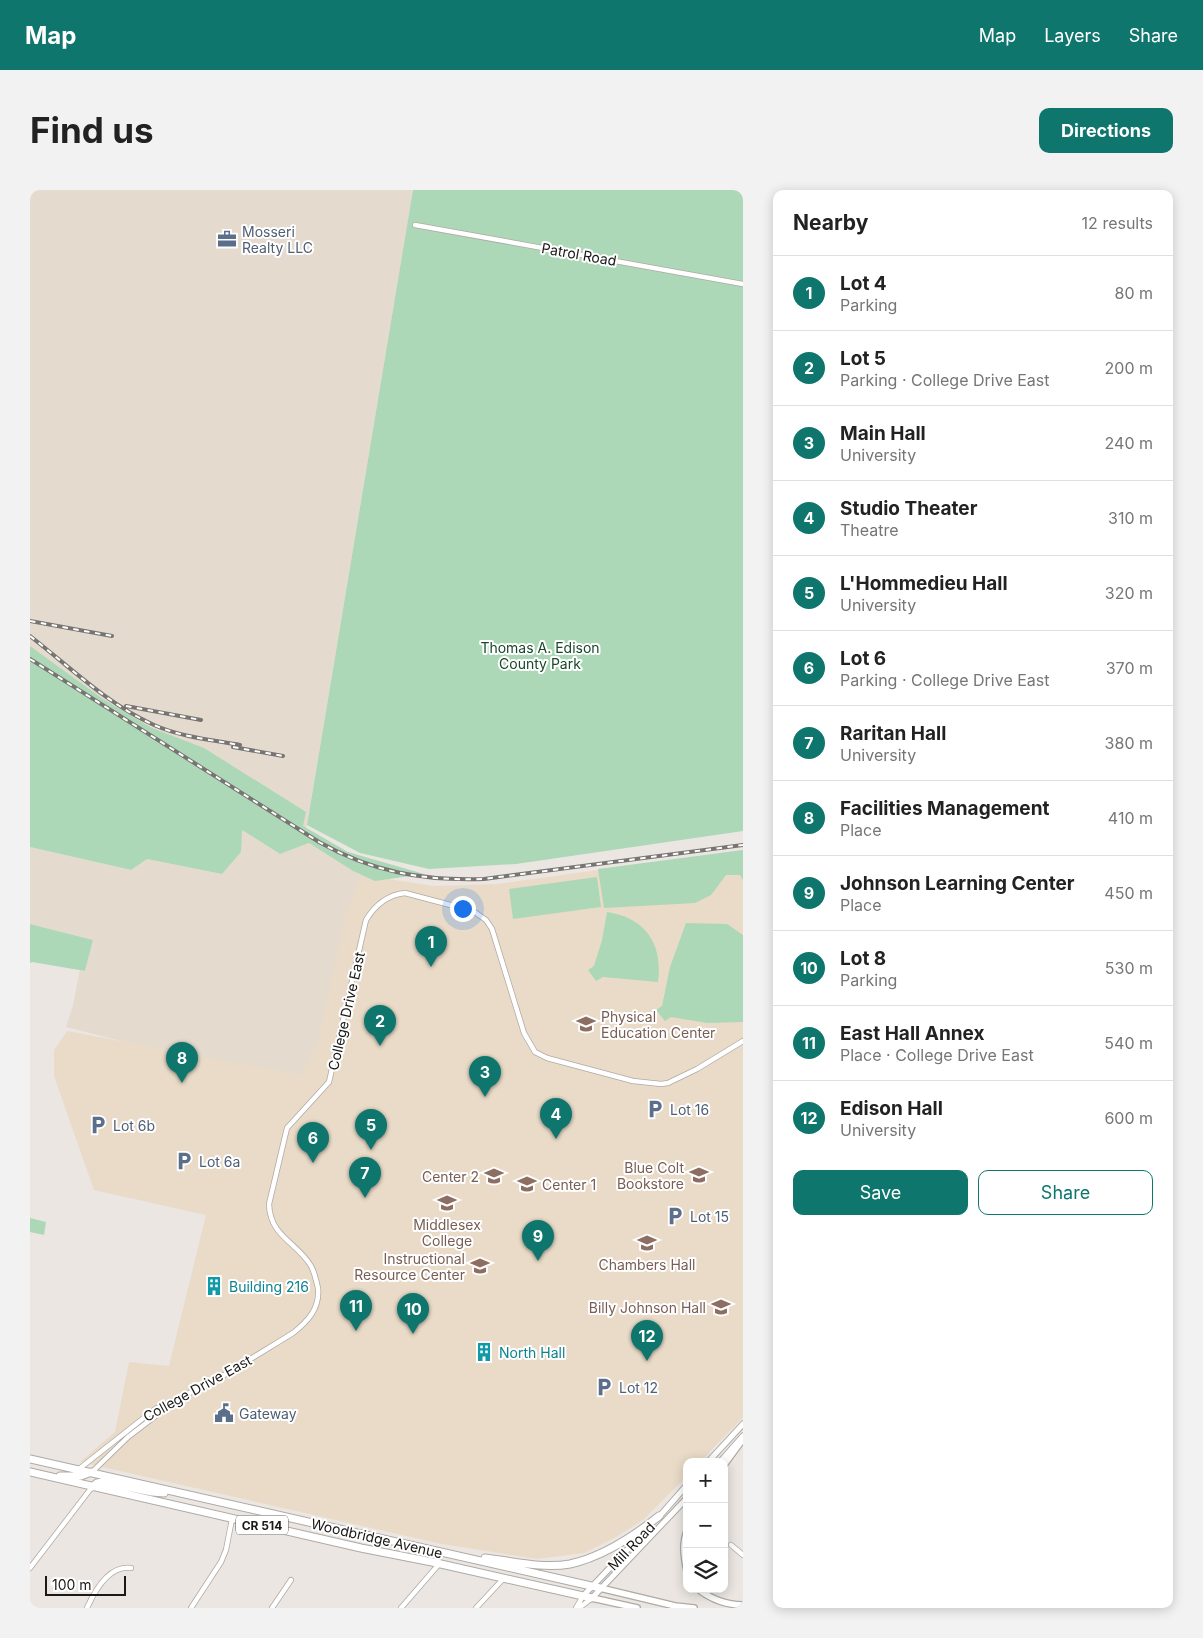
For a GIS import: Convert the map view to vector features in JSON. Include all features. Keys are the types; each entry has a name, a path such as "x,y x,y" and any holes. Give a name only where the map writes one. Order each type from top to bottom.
{"main road":[{"path":"728,1459 743,1437"},
{"name":"Woodbridge Avenue","path":"30,1459 675,1606 694,1608"},
{"name":"Woodbridge Avenue","path":"30,1472 360,1548 440,1563 637,1608"},
{"path":"47,1476 81,1476 92,1472"},
{"path":"92,1487 103,1482 152,1492 182,1494"},
{"path":"446,1553 542,1565 570,1564 600,1554 644,1528 659,1516"},
{"path":"703,1593 717,1600 743,1607"}],"street":[{"name":"Patrol Road","path":"415,225 743,284"},
{"name":"College Drive East","path":"79,1469 155,1409 226,1374 293,1333 310,1317 316,1306 318,1292 316,1275 305,1259 273,1224 269,1214 269,1204 288,1128 330,1082 366,920 379,903 396,894 405,893 472,911 486,920 492,929 524,1033 535,1052 547,1058 633,1081 661,1084 668,1083 697,1069 743,1041"},
{"path":"92,1472 128,1437 176,1400"},
{"path":"712,1458 743,1424"},
{"path":"724,1458 743,1437"},
{"path":"30,1568 92,1487"},
{"name":"Mill Road","path":"578,1608 592,1598 596,1587 683,1490"},
{"name":"Mill Road","path":"578,1608 583,1596 596,1587 683,1502"},
{"path":"191,1608 221,1562 226,1550 232,1519"},
{"path":"732,1545 743,1555"},
{"path":"401,1608 440,1563"},
{"path":"87,1608 93,1593 111,1574 118,1569 131,1568"},
{"path":"476,1608 504,1578"},
{"path":"272,1608 291,1580"}],"shaded area":[{"path":"30,190 413,190 304,842 30,668"},
{"path":"242,830 280,854 309,843 353,871 375,881 315,1090 66,1027 73,1005 80,970 85,971 93,940 30,924 30,847 130,870 147,859 222,874"},
{"name":"Middlesex College","path":"743,850 743,1417 704,1458 683,1458 683,1480 643,1520 614,1538 584,1553 537,1559 442,1544 80,1462 115,1432 129,1362 169,1366 206,1215 94,1190 54,1076 54,1050 67,1031 302,1075 318,1041 346,913 362,875 434,886 498,884"}],"green space":[{"name":"Thomas A. Edison County Park","path":"413,190 743,190 743,831 516,864 429,869 360,853 307,825"},
{"path":"30,646 103,699 152,728 204,748 306,812 303,826 348,852 424,874 375,881 353,871 309,843 280,854 242,830 241,852 222,874 147,859 131,870 30,847"},
{"path":"743,850 743,880 740,875 726,875 711,895 695,903 604,908 598,869"},
{"path":"597,877 601,907 513,919 509,889"},
{"path":"607,912 632,920 649,935 658,956 658,982 603,977 596,981 588,970 594,966 602,940"},
{"path":"686,923 727,924 743,935 743,1022 707,1023 671,1017 665,1021 656,1010 662,1006 670,967"},
{"path":"30,924 93,940 85,971 30,963"},
{"path":"30,1218 46,1222 44,1235 30,1232"}],"railway":[{"path":"30,621 112,636"},
{"path":"30,636 120,707 154,725 197,738 240,745"},
{"path":"30,659 319,842 359,861 378,867 419,876 484,879 743,845"},
{"path":"126,706 201,720"},
{"path":"233,747 283,756"}],"place":[{"name":"Mosseri Realty LLC","path":"227,239"},
{"name":"Lot 4","path":"431,967"},
{"name":"Physical Education Center","path":"586,1024"},
{"name":"Lot 5","path":"380,1046"},
{"name":"Facilities Management","path":"182,1083"},
{"name":"Main Hall","path":"485,1097"},
{"name":"Lot 16","path":"655,1109"},
{"name":"Lot 6b","path":"98,1125"},
{"name":"Studio Theater","path":"556,1139"},
{"name":"L'Hommedieu Hall","path":"371,1150"},
{"name":"Lot 6a","path":"184,1161"},
{"name":"Lot 6","path":"313,1163"},
{"name":"Blue Colt Bookstore","path":"699,1175"},
{"name":"Center 2","path":"494,1176"},
{"name":"Center 1","path":"527,1184"},
{"name":"Raritan Hall","path":"365,1198"},
{"name":"Middlesex College","path":"447,1203"},
{"name":"Lot 15","path":"675,1216"},
{"name":"Chambers Hall","path":"647,1243"},
{"name":"Johnson Learning Center","path":"538,1261"},
{"name":"Instructional Resource Center","path":"480,1266"},
{"name":"Building 216","path":"214,1286"},
{"name":"Billy Johnson Hall","path":"721,1307"},
{"name":"East Hall Annex","path":"356,1331"},
{"name":"Lot 8","path":"413,1334"},
{"name":"North Hall","path":"484,1352"},
{"name":"Edison Hall","path":"647,1361"},
{"name":"Lot 12","path":"604,1387"},
{"name":"Gateway","path":"224,1413"}]}
